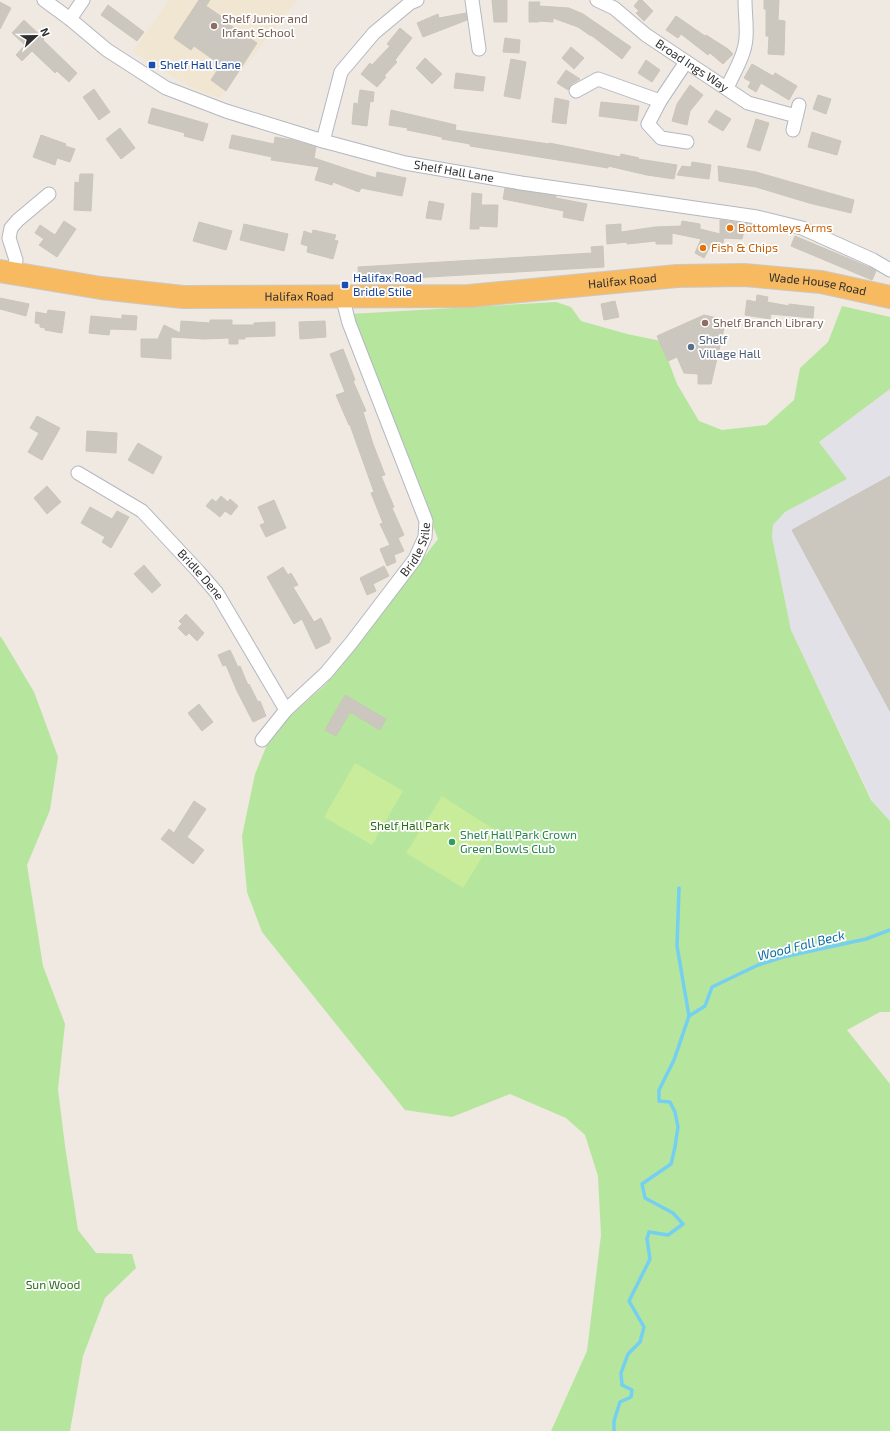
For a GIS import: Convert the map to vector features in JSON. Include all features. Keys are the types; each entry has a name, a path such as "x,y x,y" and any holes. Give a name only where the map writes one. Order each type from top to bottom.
{"highway":[{"name":"Halifax Road","path":"7,272 101,288 183,297 469,296 677,276 744,275"},
{"name":"Wade House Road","path":"744,275 821,282 890,296"}],"street":[{"name":"Shelf Hall Lane","path":"44,0 70,19 106,50 166,88 226,111 324,141 405,163 646,202 757,217 802,228 873,260 890,270"},
{"path":"70,19 83,0"},
{"path":"324,141 340,72 374,33 410,3 417,0"},
{"path":"472,0 478,49"},
{"name":"Broad Ings Way","path":"597,0 617,4 646,34 748,103 798,110 792,130"},
{"path":"727,88 744,48 746,38 745,0"},
{"path":"686,62 660,101 648,124 661,138 687,142"},
{"path":"576,91 598,79 660,101"},
{"path":"7,272 16,260 9,238 12,228 18,220 49,194"},
{"name":"Bridle Stile","path":"262,740 286,710 326,673 351,643 415,559 425,537 426,521 348,323 342,296"},
{"name":"Bridle Dene","path":"78,473 142,511 198,571 217,593 286,710"}],"shaded area":[{"name":"Shelf Junior and Infant School","path":"169,0 297,0 220,98 201,92 182,82 133,52"},
{"path":"890,389 890,821 872,800 791,630 772,537 773,525 785,512 847,479 819,442"}],"green space":[{"name":"Shelf Hall Park","path":"556,302 571,307 581,321 627,334 661,341 677,384 699,421 722,430 766,425 794,400 800,368 828,342 842,306 890,317 890,389 819,442 847,479 785,512 773,525 772,537 791,630 871,800 890,821 890,1012 880,1012 847,1030 890,1084 890,1431 551,1431 587,1351 601,1235 598,1176 585,1135 566,1118 510,1094 452,1117 405,1110 262,932 247,892 242,836 255,774 266,747 288,718 327,683 438,539 350,314"},
{"name":"Sun Wood","path":"0,636 34,692 58,757 50,810 27,865 43,966 65,1024 58,1089 78,1230 96,1253 132,1254 136,1268 105,1298 83,1356 70,1431 0,1431"},
{"path":"355,763 403,791 372,845 324,817"},
{"name":"Shelf Hall Park Crown Green Bowls Club","path":"442,796 498,832 463,888 406,853"}],"building":[{"path":"199,0 210,0 206,6 222,17 221,19 257,43 226,91 211,80 221,65 194,46 191,50 174,38"},
{"path":"492,0 507,0 507,22 494,22"},
{"path":"639,0 642,0 653,11 644,21 636,13 639,11 634,6"},
{"path":"764,0 779,0 778,20 785,21 784,55 768,54 769,36 766,36 766,9 764,9"},
{"path":"0,2 11,8 0,29"},
{"path":"529,2 540,2 539,6 569,8 583,14 631,47 622,59 578,27 553,18 553,22 529,22"},
{"path":"108,5 144,32 137,41 101,15"},
{"path":"466,13 467,20 423,37 417,23 438,14 439,18"},
{"path":"676,16 705,36 706,35 728,49 733,54 723,64 710,53 708,55 681,34 678,38 666,30"},
{"path":"24,20 77,73 69,82 57,71 55,73 32,51 22,61 16,55 25,45 12,33"},
{"path":"400,28 412,38 395,60 397,62 384,76 386,77 377,87 361,74 370,63 372,65 390,46 387,44"},
{"path":"505,38 520,40 519,53 503,52"},
{"path":"571,47 584,58 574,69 562,58"},
{"path":"425,58 442,74 432,84 416,68"},
{"path":"511,59 526,62 520,99 504,96"},
{"path":"646,60 660,70 652,82 638,73"},
{"path":"752,64 773,76 775,73 797,86 789,100 761,83 756,92 748,87 751,82 744,78"},
{"path":"566,70 580,79 572,84 568,90 557,83"},
{"path":"456,73 485,77 483,91 454,88"},
{"path":"690,85 703,95 690,111 687,125 672,121 677,104"},
{"path":"94,89 110,112 99,120 83,97"},
{"path":"360,90 374,92 373,102 370,101 367,126 352,124 354,103 358,104"},
{"path":"818,95 831,99 826,114 813,109"},
{"path":"555,98 569,101 566,124 552,122"},
{"path":"601,102 639,106 637,121 599,116"},
{"path":"152,108 208,124 203,141 184,136 185,133 148,123"},
{"path":"391,110 456,125 455,130 549,143 620,157 621,154 639,158 638,159 677,165 674,179 647,175 608,166 608,168 470,146 470,144 442,139 442,137 407,130 408,128 389,125"},
{"path":"716,110 731,119 723,131 708,122"},
{"path":"756,119 769,123 760,151 747,147"},
{"path":"120,128 135,148 121,159 106,139"},
{"path":"812,132 841,141 837,155 808,147"},
{"path":"41,135 75,149 70,162 57,158 55,165 33,157"},
{"path":"232,135 274,144 275,137 292,140 316,147 314,158 350,170 376,178 377,172 406,178 402,196 361,188 359,192 333,182 332,185 315,180 319,167 271,160 272,157 229,148"},
{"path":"692,162 711,165 709,179 677,175 682,166 691,167"},
{"path":"718,166 756,172 854,200 851,213 809,203 756,187 719,181"},
{"path":"80,174 93,174 91,211 74,210 75,182 79,183"},
{"path":"505,188 556,196 556,198 587,204 583,221 563,217 564,211 503,199"},
{"path":"472,193 482,194 481,205 498,205 497,227 479,226 479,229 470,229"},
{"path":"429,201 444,204 441,220 426,218"},
{"path":"720,220 756,225 756,232 744,231 742,239 724,238 723,243 713,241 704,258 695,253 701,239 672,233 672,244 656,244 656,241 627,244 627,242 607,244 606,225 621,224 621,232 655,227 681,226 682,221 700,224 700,229 720,234"},
{"path":"64,221 76,229 57,257 39,245 44,239 35,233 40,225 55,235"},
{"path":"199,222 232,231 226,250 193,241"},
{"path":"244,224 288,234 284,251 240,240"},
{"path":"313,230 336,235 334,240 338,241 333,259 307,252 308,246 301,244 304,231 312,234"},
{"path":"795,236 871,268 876,271 872,280 791,246"},
{"path":"603,246 604,267 359,281 358,267 592,253 591,247"},
{"path":"757,295 768,297 767,302 789,306 789,304 814,307 813,318 771,314 770,319 745,315 747,300 756,302"},
{"path":"0,298 29,304 26,316 0,309"},
{"path":"615,301 619,317 604,320 601,304"},
{"path":"48,310 65,312 62,333 45,330 45,328 40,327 40,324 35,323 36,312 47,314"},
{"path":"122,315 137,316 136,330 110,329 109,335 89,333 91,316 122,319"},
{"name":"Shelf Village Hall","path":"704,315 726,320 711,384 698,384 698,374 684,373 677,357 668,361 657,336"},
{"path":"210,320 232,320 232,325 254,325 254,323 275,322 275,336 245,337 245,339 238,339 238,344 229,344 229,338 204,339 171,337 171,359 141,357 141,339 158,339 164,325 180,333 181,321 210,323"},
{"path":"325,321 326,337 300,339 299,322"},
{"path":"343,349 355,380 353,381 366,411 363,412 385,475 381,476 394,507 392,508 404,535 398,538 404,551 394,555 396,562 387,566 380,549 390,545 380,524 383,523 371,493 374,492 350,425 336,395 345,392 330,354"},
{"path":"37,416 60,428 42,460 28,452 39,433 30,428"},
{"path":"87,431 117,433 116,453 86,451"},
{"path":"138,443 162,457 153,474 128,460"},
{"path":"890,476 890,711 792,530"},
{"path":"47,486 61,502 47,514 34,498"},
{"path":"221,496 228,502 230,499 238,506 231,515 225,511 220,517 206,506 212,499 216,502"},
{"path":"274,500 286,528 266,537 260,525 265,523 258,507"},
{"path":"90,507 112,519 117,511 129,517 111,548 102,542 105,537 81,523"},
{"path":"144,565 161,585 152,593 134,574"},
{"path":"384,566 389,576 373,584 376,591 367,595 360,578"},
{"path":"283,567 288,575 291,573 298,585 293,587 314,622 321,618 331,639 329,640 330,642 316,649 302,619 294,624 267,577"},
{"path":"186,614 204,633 197,641 189,633 186,636 178,628 182,624 179,621"},
{"path":"230,650 238,667 240,666 248,685 249,684 258,702 260,701 266,716 253,722 226,665 223,666 218,655"},
{"path":"345,695 386,719 380,730 350,712 336,736 325,730"},
{"path":"199,704 213,722 202,731 188,713"},
{"path":"194,801 206,809 187,837 204,850 193,864 161,839 169,829 174,833"}],"waterway":[{"path":"679,888 677,946 689,1016"},
{"name":"Wood Fall Beck","path":"614,1431 614,1421 620,1402 631,1397 632,1390 622,1385 621,1373 628,1354 640,1342 644,1327 629,1301 650,1259 647,1239 649,1232 668,1235 683,1224 673,1213 645,1198 642,1184 671,1164 678,1127 675,1112 670,1102 659,1101 659,1090 674,1060 689,1016 705,1006 712,987 758,965 783,957 866,939 890,930"}],"place":[{"name":"Shelf Junior and Infant School","path":"214,26"},
{"name":"Shelf Hall Lane","path":"152,65"},
{"name":"Bottomleys Arms","path":"730,228"},
{"name":"Fish & Chips","path":"703,248"},
{"name":"Halifax Road Bridle Stile","path":"345,285"},
{"name":"Shelf Branch Library","path":"705,323"},
{"name":"Shelf Village Hall","path":"691,347"},
{"name":"Shelf Hall Park Crown Green Bowls Club","path":"452,842"}]}
